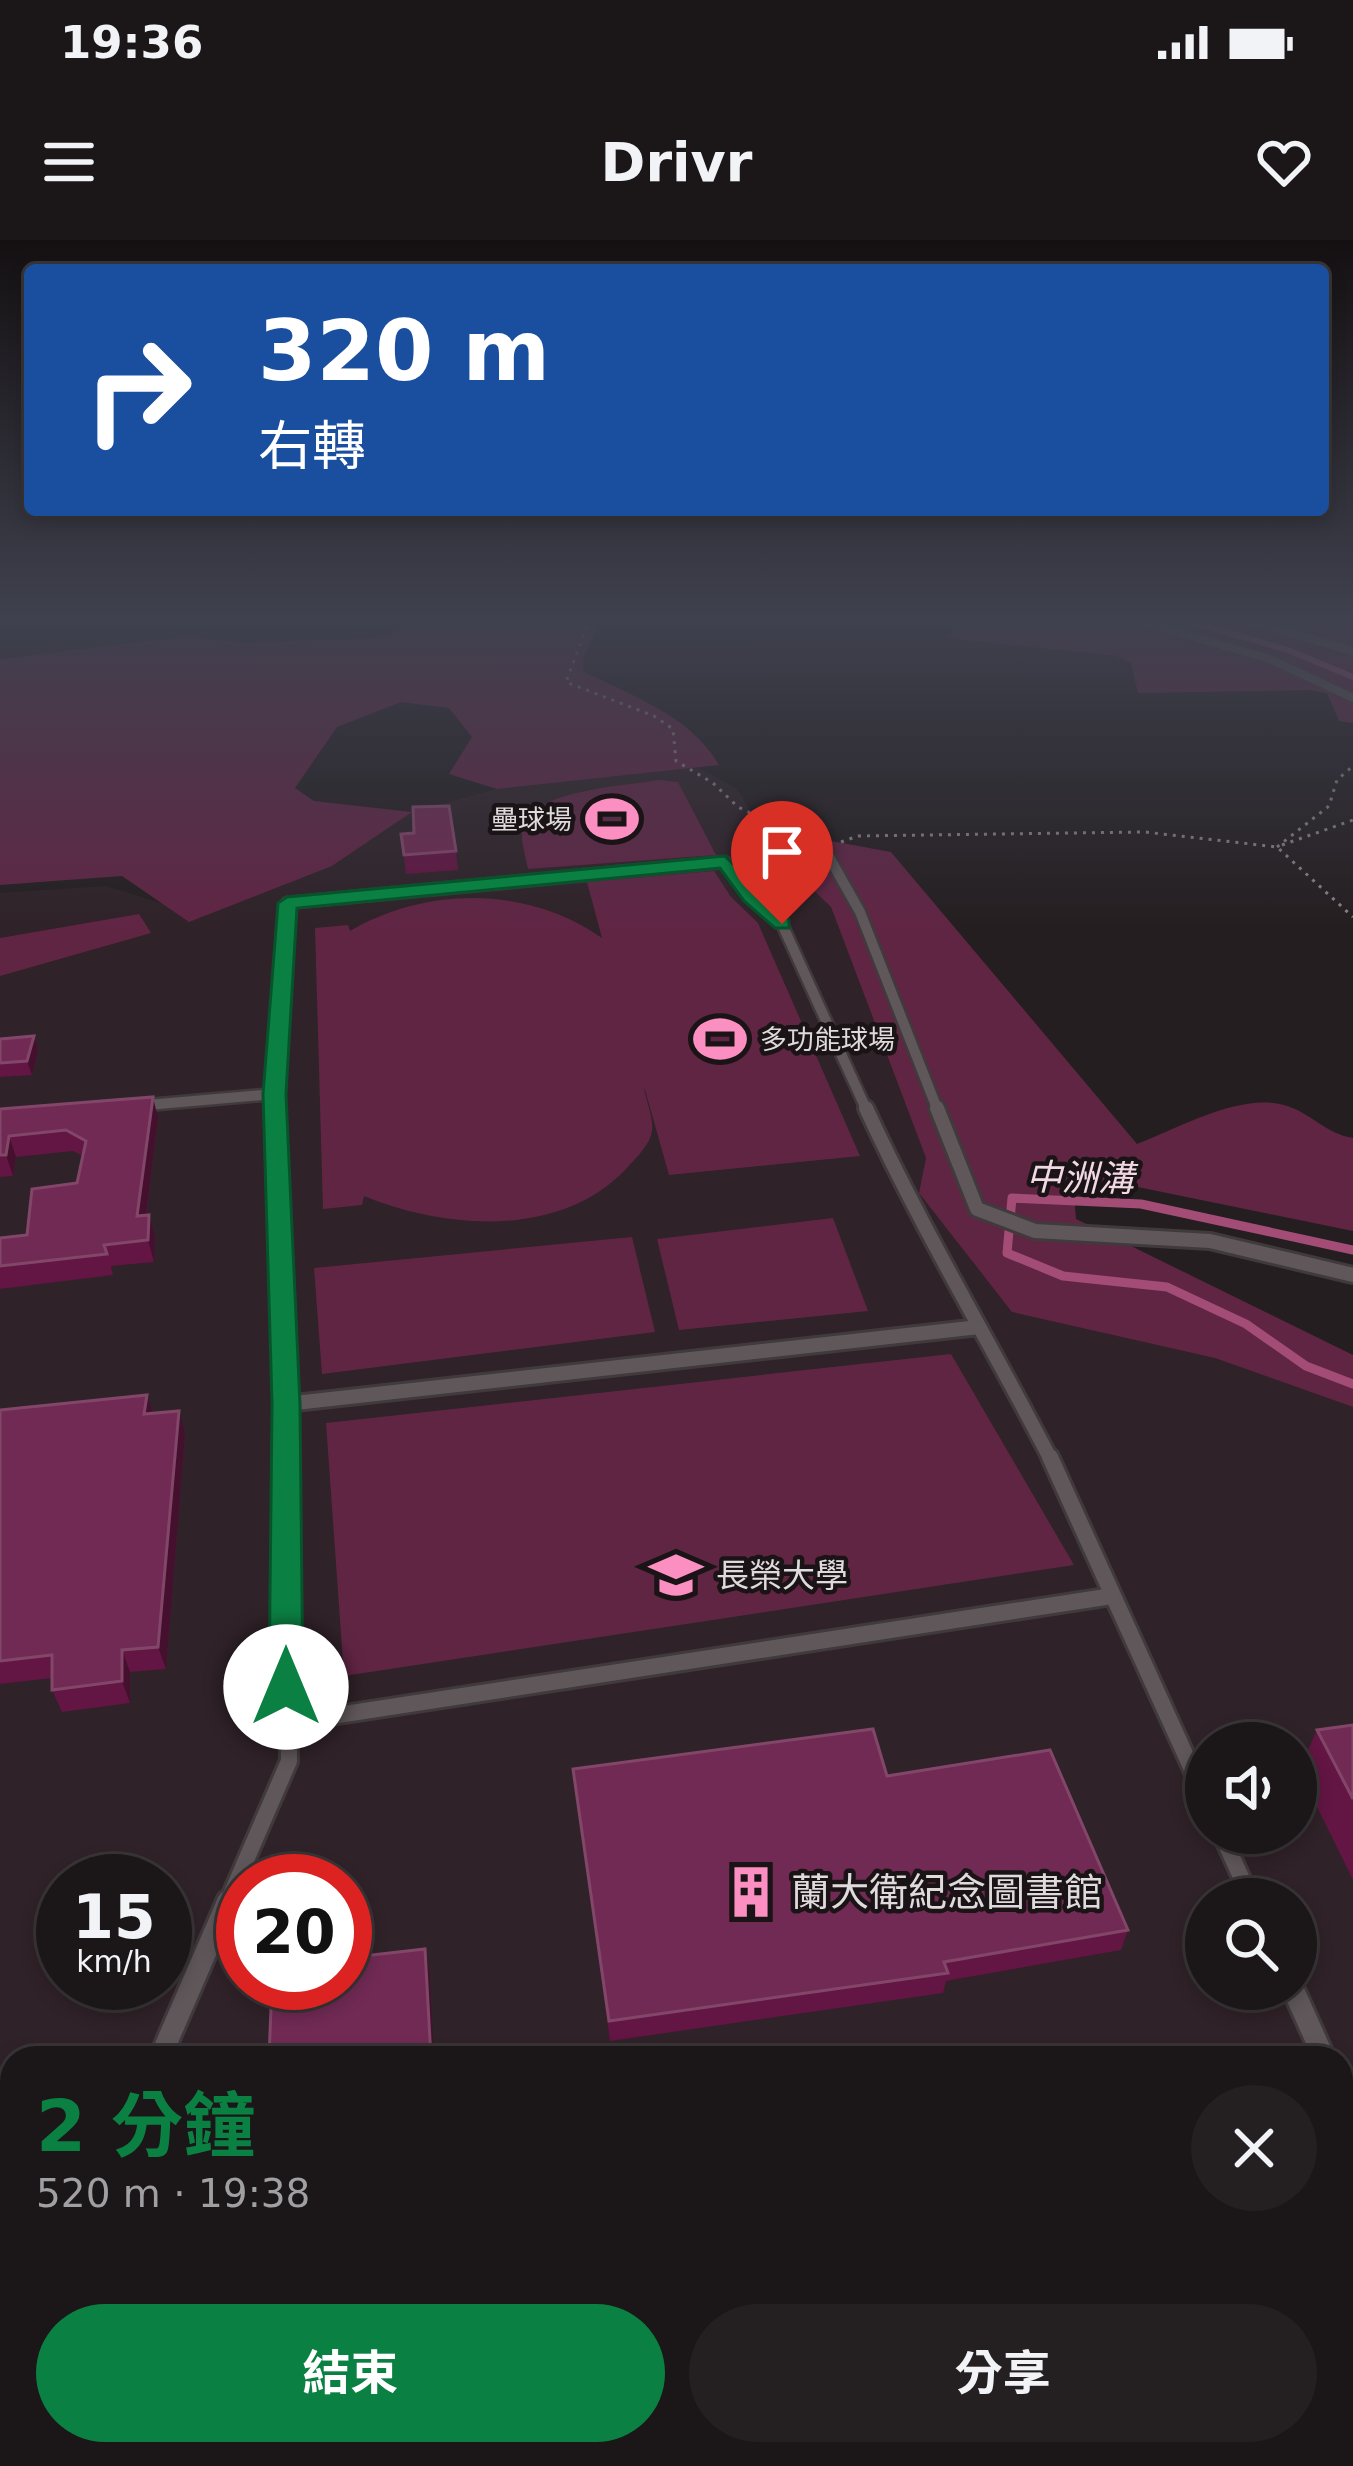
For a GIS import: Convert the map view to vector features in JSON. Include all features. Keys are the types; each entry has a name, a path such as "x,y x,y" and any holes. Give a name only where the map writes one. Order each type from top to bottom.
{"lane":[{"path":"824,848 860,912 977,1209 1035,1232 1210,1240 1353,1275"},
{"path":"165,2046 290,1761 286,1404 274,1094 287,903 725,862 751,897 782,924 905,1193 961,1286 1077,1510 1185,1754"},
{"path":"114,1108 274,1094"},
{"path":"286,1404 979,1327"},
{"path":"286,1723 1112,1596"},
{"path":"1302,2010 1319,2046"}],"path":[{"path":"663,722 673,729 676,761 713,783 737,807 824,848 858,836 1145,832 1277,847 1353,820"},
{"path":"1277,847 1329,806 1337,780 1353,766"},
{"path":"1277,847 1353,917"}],"shaded area":[{"path":"0,722 350,722 337,727 295,788 314,801 412,812 332,866 189,922 122,876 0,885"},
{"path":"460,722 678,722 719,765 497,789 449,774 472,737"},
{"name":"長榮大學","path":"698,767 737,789 779,858 831,907 926,1158 920,1193 1216,1358 1353,1407 1353,2046 0,2046 0,893 106,886 196,914 332,866 412,812 497,789"},
{"name":"壘球場","path":"659,780 678,782 716,855 528,869 522,831 527,817 540,807 579,792"},
{"path":"756,820 799,835 891,852 1137,1144 1209,1114 1266,1103 1293,1108 1353,1138 1353,1231 1123,1184 1074,1194 1076,1219 1353,1355 1353,1407 1215,1358 1012,1312 919,1193 926,1158 831,907 779,858"},
{"path":"714,871 731,897 758,923 860,1156 669,1175 644,1086 652,1126 645,1147 599,1192 568,1207 500,1221 429,1216 364,1196 362,1205 323,1209 315,928 348,925 350,931 412,906 478,898 543,909 602,938 587,882"},
{"path":"139,914 151,933 0,976 0,938"},
{"path":"833,1218 868,1311 679,1330 657,1239"},
{"path":"632,1237 655,1332 322,1374 314,1268"},
{"path":"951,1354 1074,1565 344,1676 326,1423"}],"building":[{"path":"449,806 456,851 404,855 401,834 414,833 413,807"},
{"path":"34,1036 27,1061 0,1063 0,1039"},
{"path":"153,1097 137,1216 149,1215 148,1240 104,1245 107,1254 0,1266 0,1238 27,1235 32,1189 77,1183 86,1141 66,1130 9,1136 6,1155 0,1155 0,1109"},
{"path":"147,1395 144,1414 179,1411 158,1647 122,1650 122,1681 52,1690 52,1655 0,1661 0,1410"},
{"path":"1353,1725 1353,1799 1317,1730"},
{"name":"蘭大衛紀念圖書館","path":"873,1729 887,1776 1050,1750 1128,1930 944,1962 948,1973 609,2021 573,1769"},
{"path":"425,1949 430,2046 269,2046 271,2010 372,2010 372,1955"}],"waterway":[{"name":"中洲溝","path":"1353,1250 1141,1204 1012,1198 1007,1253 1063,1276 1167,1287 1246,1324 1306,1366 1353,1384"}],"place":[{"name":"壘球場","path":"612,819"},
{"name":"多功能球場","path":"720,1039"},
{"name":"長榮大學","path":"676,1575"},
{"name":"蘭大衛紀念圖書館","path":"751,1892"}],"route":[{"path":"286,1687 286,1404 274,1094 287,903 725,862 751,897 782,924"}]}
